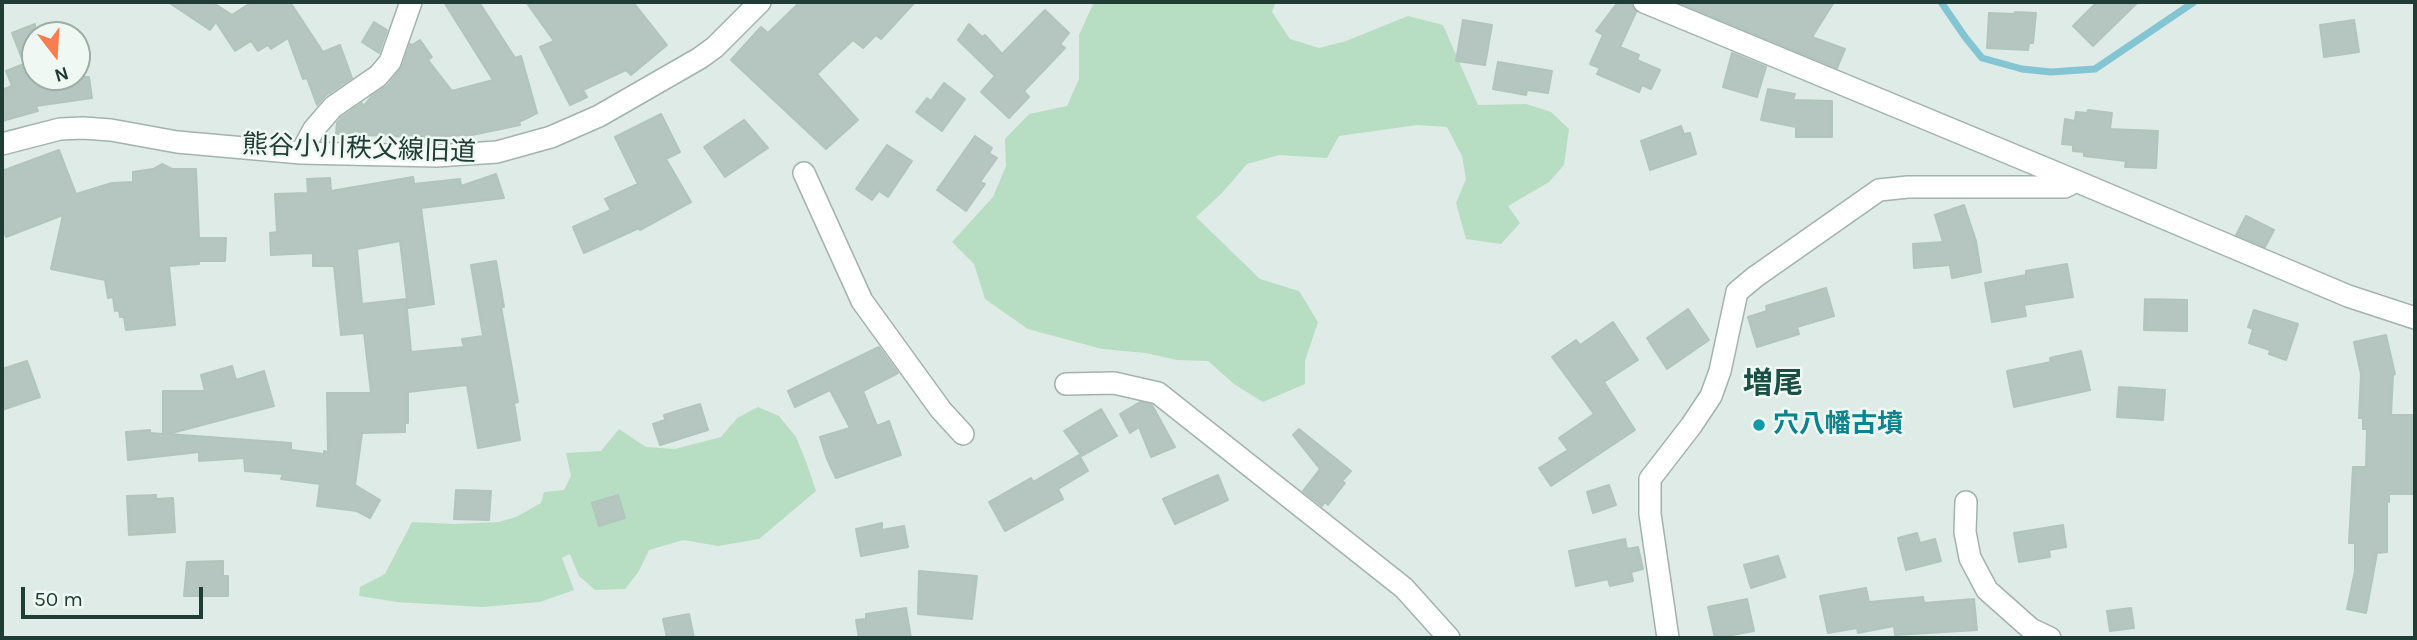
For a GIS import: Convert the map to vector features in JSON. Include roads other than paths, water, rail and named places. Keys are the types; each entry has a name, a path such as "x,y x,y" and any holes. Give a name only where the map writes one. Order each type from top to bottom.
{"street":[{"path":"301,153 314,129 333,107 378,76 390,62 411,2"},
{"name":"熊谷小川秩父線旧道","path":"2,144 60,129 83,128 111,130 177,142 301,153 478,155 551,137 599,116 700,58 715,47 760,2"},
{"path":"1644,2 2348,296 2415,318"},
{"path":"804,173 862,300 941,410 962,434"},
{"path":"1668,638 1650,514 1650,479 1711,396 1720,371 1737,292 1879,190 1908,187 2065,187 2076,181"},
{"path":"1066,384 1114,383 1157,393 1404,588 1449,638"},
{"path":"1966,502 1965,532 1970,558 1987,590 2031,629 2050,638"}],"waterway":[{"path":"1941,2 1982,58 2022,69 2051,72 2095,69 2194,2"}],"place":[{"name":"穴八幡古墳","path":"1759,425"}],"district":[{"name":"増尾","path":"1773,384"}]}
